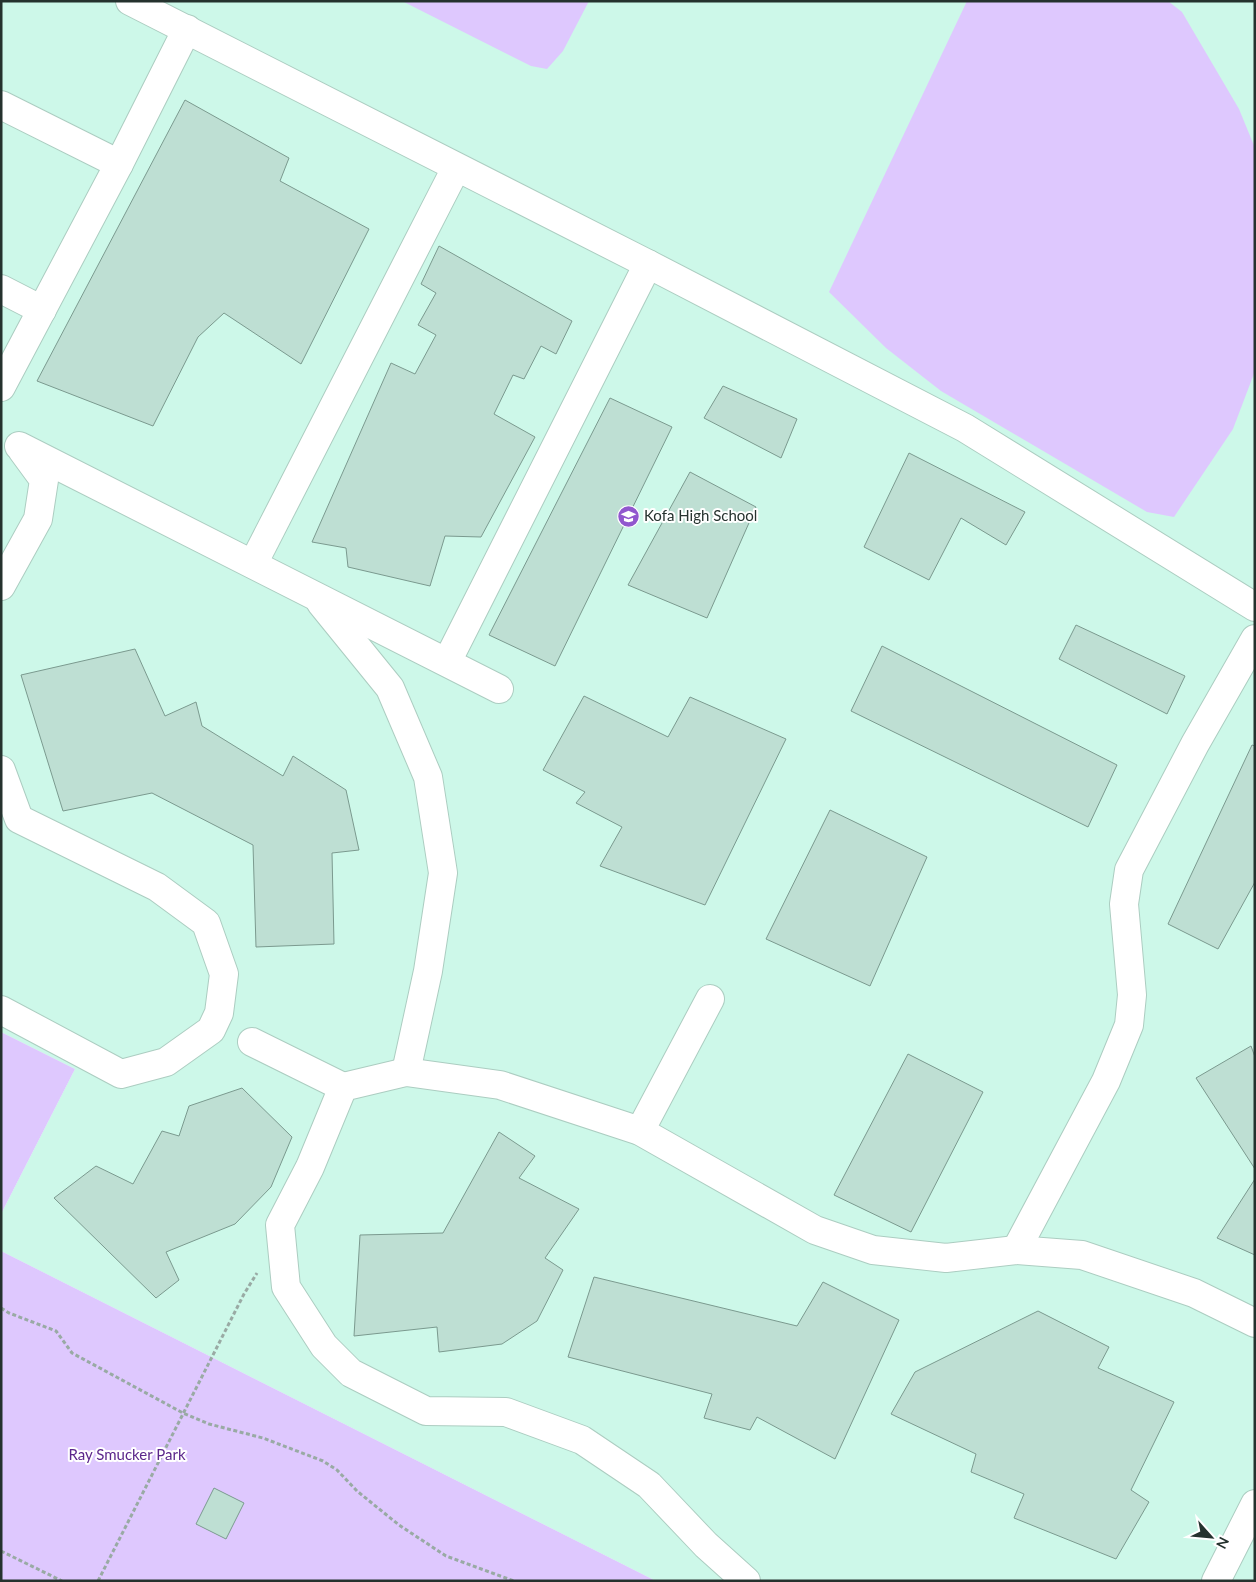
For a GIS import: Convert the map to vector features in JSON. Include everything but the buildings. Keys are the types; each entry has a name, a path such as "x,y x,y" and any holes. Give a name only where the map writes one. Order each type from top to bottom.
{"lane":[{"path":"130,1 648,264 965,428 1255,607"},
{"path":"1,387 187,29"},
{"path":"1,105 118,164"},
{"path":"253,564 456,168"},
{"path":"447,662 648,264"},
{"path":"1,289 42,310"},
{"path":"10,444 253,564 499,689"},
{"path":"1,586 38,519 44,480 10,444"},
{"path":"315,596 390,688 428,778 443,873 428,971 406,1072"},
{"path":"1016,1250 1106,1081 1129,1025 1132,995 1124,904 1129,870 1195,744 1255,639"},
{"path":"1,770 19,819 157,887 206,923 224,974 219,1013 211,1030 166,1062 121,1074 1,1010"},
{"path":"640,1132 710,999"},
{"path":"252,1042 343,1086 406,1072 500,1085 640,1132 815,1230 873,1250 946,1258 1016,1250 1082,1254 1194,1293 1255,1323"},
{"path":"343,1086 310,1167 280,1224 286,1287 324,1346 352,1373 426,1410 506,1412 582,1440 648,1485 706,1545 746,1581"},
{"path":"1216,1581 1255,1504"}],"path":[{"path":"98,1581 244,1294 257,1273 282,1241"},
{"path":"1,1308 9,1314 56,1331 72,1353 182,1413 209,1424 263,1438 323,1461 337,1470 357,1491 399,1525 446,1556 514,1581"},
{"path":"1,1551 62,1581"}],"shaded area":[{"name":"Kofa High School","path":"1,1 1255,1 1255,1581 656,1581 1,1251 1,1214 75,1069 1,1032"}],"green space":[{"path":"402,1 589,1 563,51 547,69 531,66"},
{"path":"967,1 1168,1 1182,12 1239,109 1255,148 1255,371 1233,429 1174,517 1147,512 941,391 886,348 829,292"},
{"path":"1,1032 75,1069 1,1214"},
{"name":"Ray Smucker Park","path":"1,1251 656,1581 1,1581"}],"place":[{"name":"Kofa High School","path":"628,516"}]}
